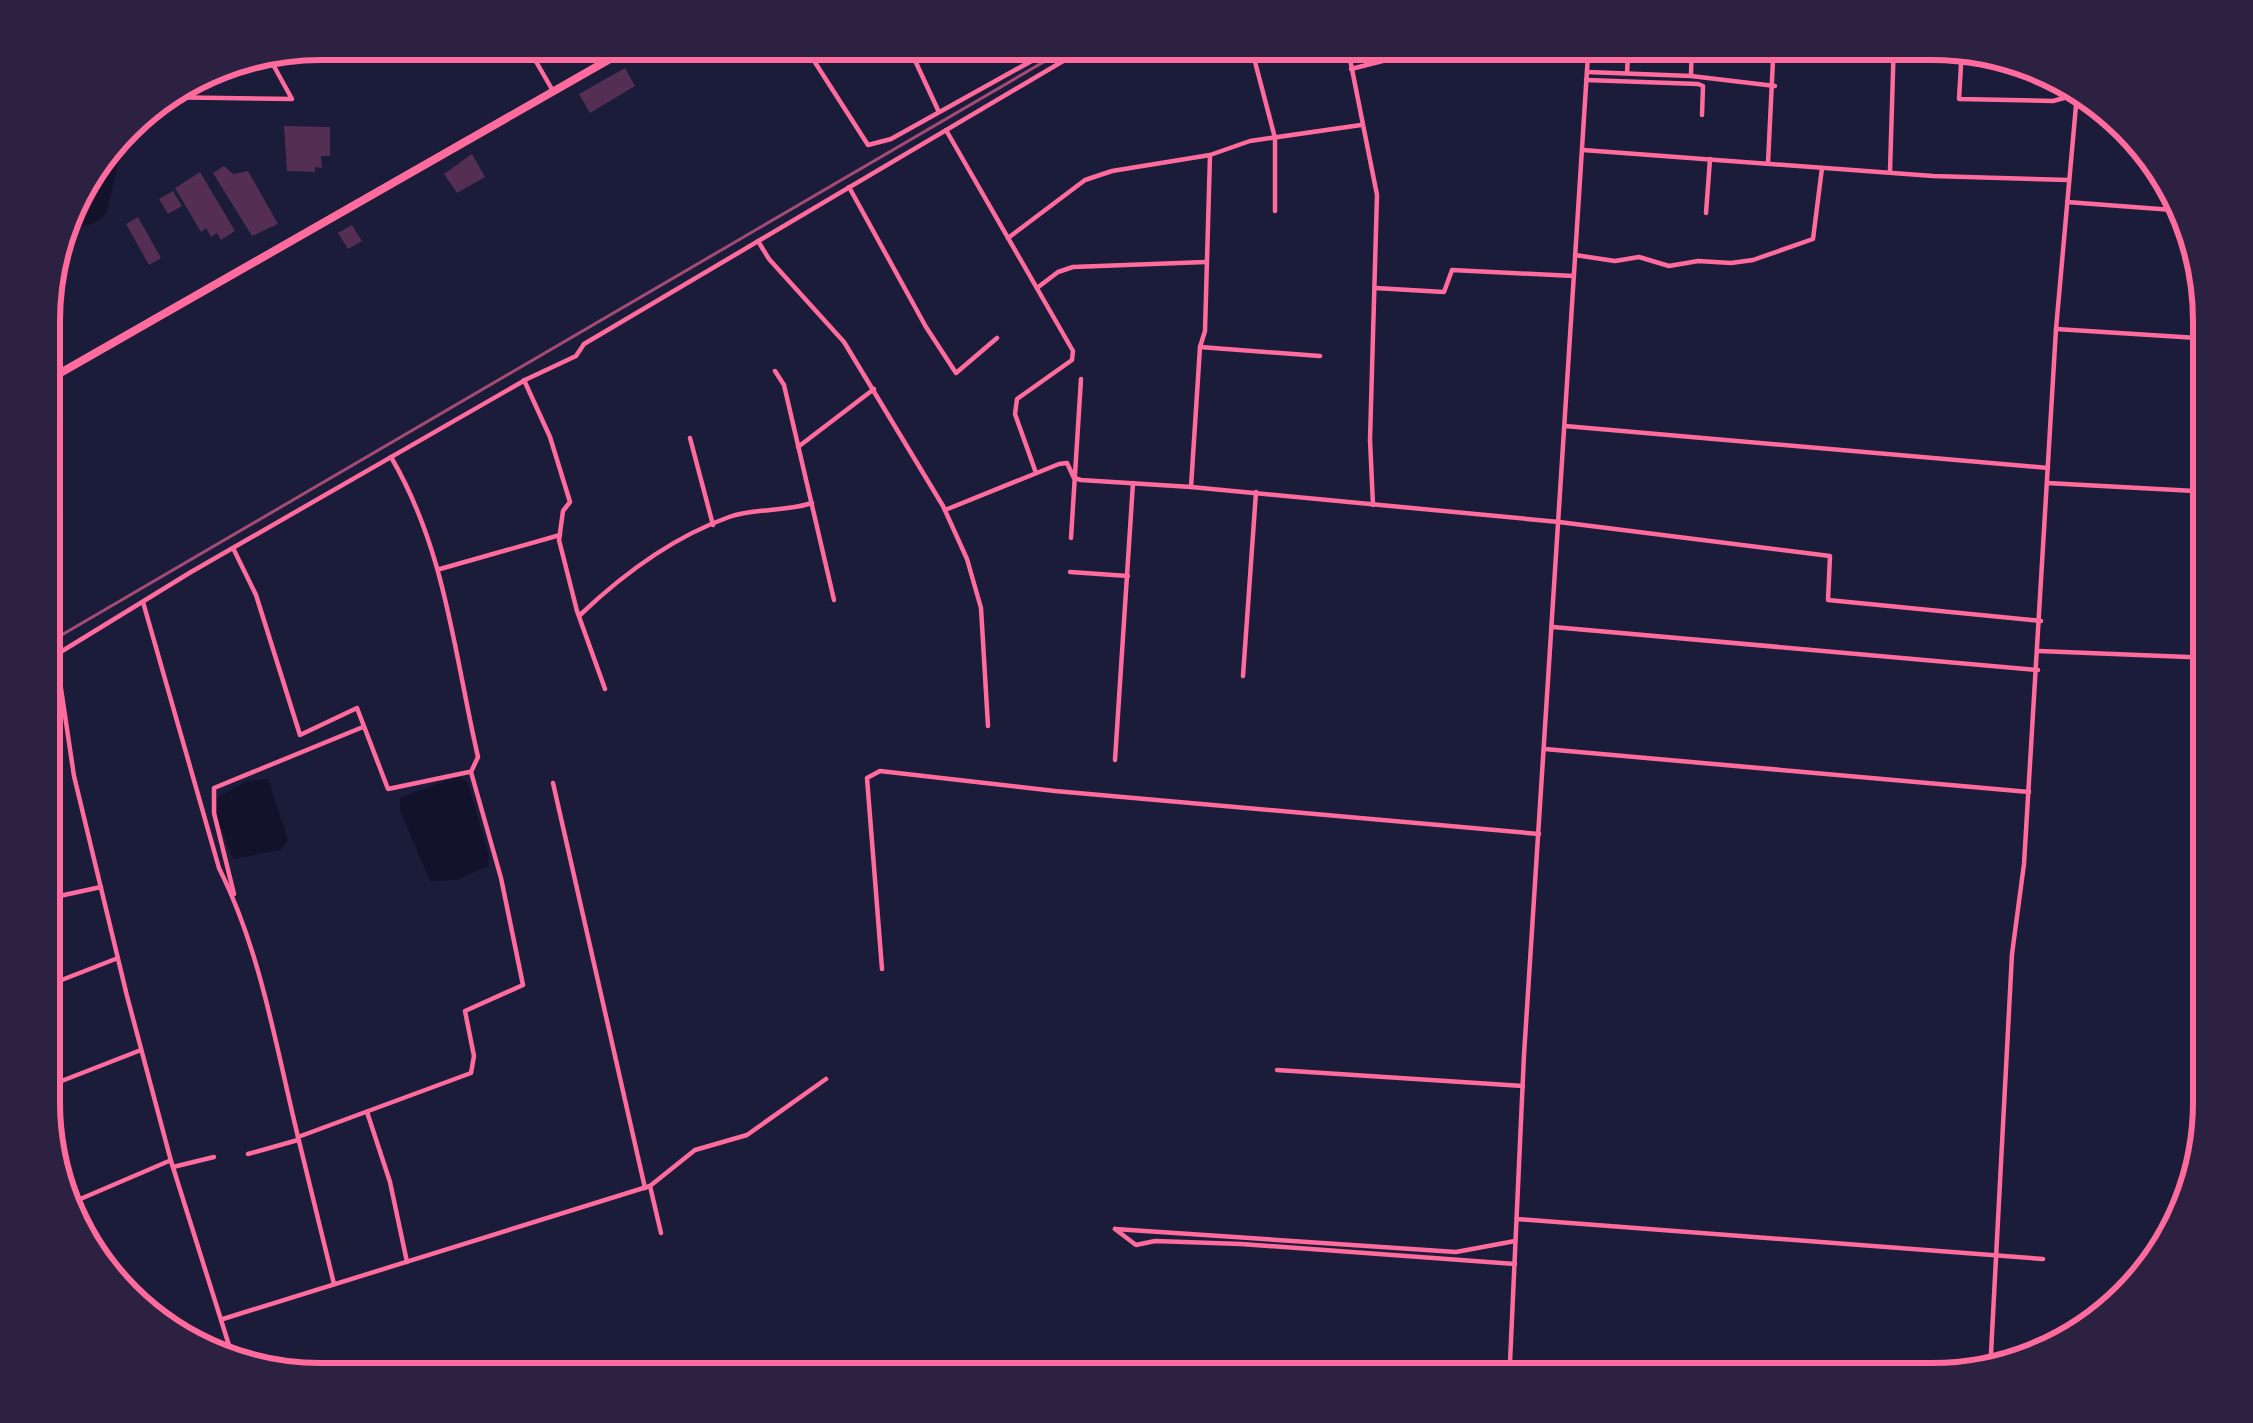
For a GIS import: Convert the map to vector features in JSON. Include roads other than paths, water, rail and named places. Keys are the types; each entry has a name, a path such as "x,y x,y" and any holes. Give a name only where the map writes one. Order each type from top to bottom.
{"highway":[{"path":"60,372 608,61"}],"street":[{"path":"1255,60 1275,138 1275,211"},
{"path":"1349,60 1377,195 1370,440 1373,505"},
{"path":"1351,70 1388,60"},
{"path":"1510,1362 1522,1086 1587,60"},
{"path":"1627,73 1628,60"},
{"path":"1691,60 1691,76"},
{"path":"1768,164 1774,60"},
{"path":"1890,173 1893,60"},
{"path":"536,61 554,92"},
{"path":"814,61 868,145 891,139 1032,61"},
{"path":"915,61 939,112"},
{"path":"60,652 524,380 576,356 584,344 1064,61"},
{"path":"1961,62 1959,99 2067,97"},
{"path":"186,97 292,99 273,65"},
{"path":"1586,76 1691,76 1775,86"},
{"path":"1586,76 1698,84 1705,94 1702,115"},
{"path":"1991,1356 2012,954 2029,792 2056,328 2075,103"},
{"path":"1008,238 1085,180 1112,171 1210,155 1250,141 1363,125"},
{"path":"946,129 1073,351 1072,360 1017,399 1015,414 1036,472"},
{"path":"1581,150 1890,173 2068,180"},
{"path":"1192,487 1210,155"},
{"path":"1706,213 1711,159"},
{"path":"1575,255 1615,261 1639,257 1669,266 1753,260 1813,238 1822,168"},
{"path":"848,187 956,373 997,338"},
{"path":"2066,202 2167,210"},
{"path":"758,241 844,342 945,510 968,559 981,608 988,726"},
{"path":"1037,288 1073,267 1205,262"},
{"path":"1376,289 1444,292 1452,270 1574,276"},
{"path":"2056,328 2192,338"},
{"path":"1200,347 1320,356"},
{"path":"775,371 784,385 834,600"},
{"path":"1071,538 1081,379"},
{"path":"524,380 555,450 570,502 563,511 560,535 579,616 605,689"},
{"path":"798,447 874,389"},
{"path":"1565,426 1959,464 2048,468"},
{"path":"690,438 713,525"},
{"path":"248,1154 471,1073 474,1056 465,1011 523,985 507,902 471,772 478,757 440,569 416,500 391,457"},
{"path":"945,510 1067,464 1074,478"},
{"path":"1074,478 1559,522 1830,556 1828,600 2041,621"},
{"path":"1115,760 1133,483"},
{"path":"2047,483 2192,491"},
{"path":"1244,676 1256,492"},
{"path":"579,616 621,576 731,516 793,509 812,502"},
{"path":"440,569 560,535"},
{"path":"233,548 256,595 300,735 357,709 388,789 471,772"},
{"path":"1070,572 1128,576"},
{"path":"142,601 219,868 237,905"},
{"path":"1552,627 2038,670"},
{"path":"2039,651 2192,657"},
{"path":"60,682 74,776 141,1050 171,1164 230,1346"},
{"path":"334,1285 279,1044 214,813 214,788 363,727"},
{"path":"1544,748 2029,792"},
{"path":"882,969 867,778 880,771 1539,834"},
{"path":"553,783 662,1233"},
{"path":"60,896 101,887"},
{"path":"60,981 118,958"},
{"path":"60,1082 141,1050"},
{"path":"1277,1070 1522,1086"},
{"path":"223,1318 648,1187 689,1154 747,1135 826,1079"},
{"path":"367,1112 390,1182 406,1262"},
{"path":"79,1200 171,1164 214,1157"},
{"path":"1517,1219 2043,1259"},
{"path":"1515,1264 1240,1244 1155,1241 1136,1245 1115,1229 1456,1252 1516,1241"}],"railway":[{"path":"60,636 1046,61"}]}
